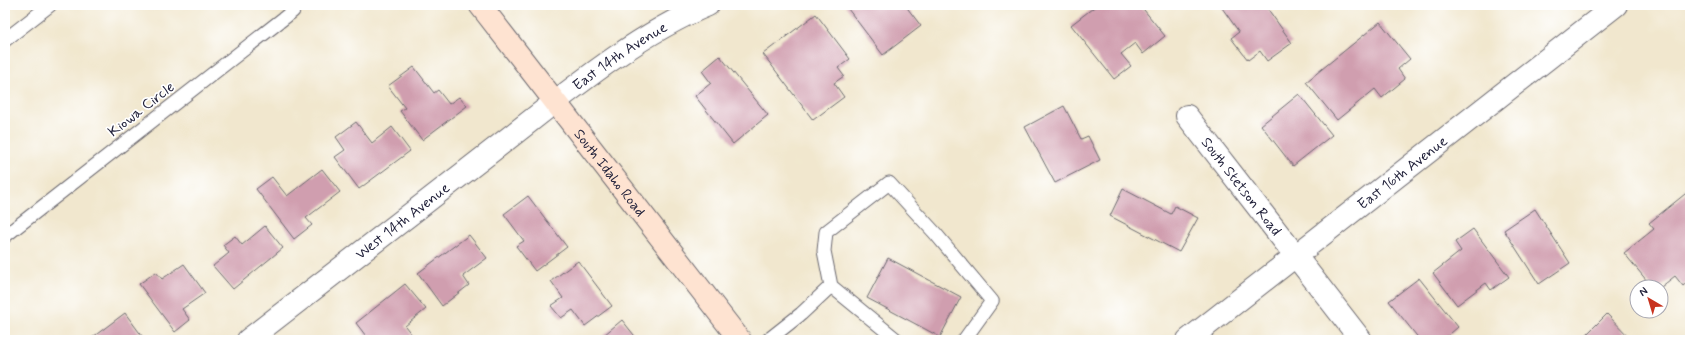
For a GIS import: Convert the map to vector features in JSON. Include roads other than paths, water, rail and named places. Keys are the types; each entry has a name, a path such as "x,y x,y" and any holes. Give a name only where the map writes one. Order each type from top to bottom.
{"main road":[{"name":"South Idaho Road","path":"480,5 740,340"}],"street":[{"name":"East 14th Avenue","path":"556,102 658,29 684,15 708,5"},
{"name":"East 16th Avenue","path":"1188,340 1616,5"},
{"name":"West 14th Avenue","path":"248,340 556,102"},
{"name":"South Stetson Road","path":"1188,116 1361,340"}],"lane":[{"path":"5,40 50,5"},
{"name":"Kiowa Circle","path":"5,236 293,11 294,5"},
{"path":"897,340 831,286 824,251 826,232 889,183 935,233 992,301 964,340"},
{"path":"768,340 801,314 831,286"}]}
